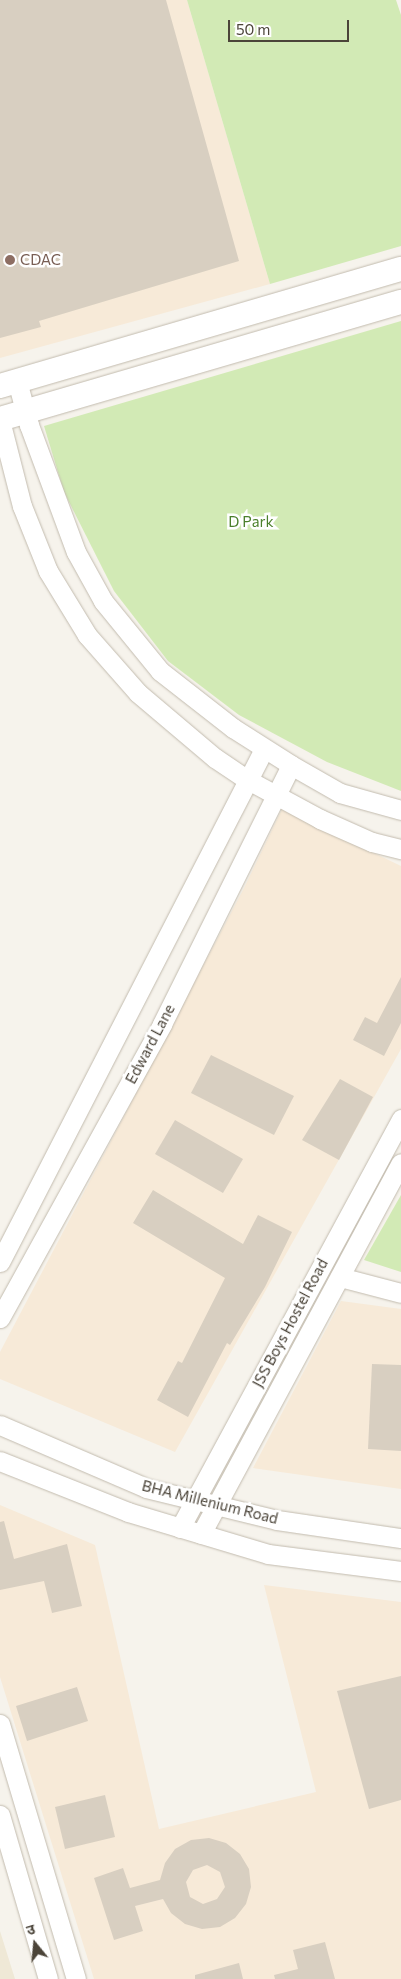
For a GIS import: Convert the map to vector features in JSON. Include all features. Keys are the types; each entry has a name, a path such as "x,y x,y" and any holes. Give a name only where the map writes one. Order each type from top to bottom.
{"street":[{"path":"401,270 8,384 26,411 76,552 103,601 160,671 264,749 290,765 340,792 401,810"},
{"path":"401,302 0,419 22,506 48,572 87,635 138,693 214,758 248,780 274,795 372,842 401,850"},
{"path":"0,1262 264,749"},
{"name":"Edward Lane","path":"0,1318 162,1024 290,765"},
{"name":"JSS Boys Hostel Road","path":"180,1528 401,1119"},
{"name":"JSS Boys Hostel Road","path":"201,1534 401,1163"},
{"path":"350,1212 369,1222"},
{"path":"340,1277 401,1293"},
{"name":"BHA Millenium Road","path":"0,1425 146,1488 277,1520 401,1538"},
{"name":"BHA Millenium Road","path":"0,1461 128,1512 268,1554 401,1571"},
{"path":"0,1724 76,1979"},
{"path":"0,1815 48,1979"}],"shaded area":[{"path":"0,0 187,0 270,284 0,358"},
{"path":"282,809 401,866 401,1049 175,1452 0,1379 0,1352 244,888"},
{"path":"341,1301 401,1309 401,1489 253,1468"},
{"path":"0,1505 95,1545 159,1829 316,1792 264,1585 401,1602 401,1979 94,1979 0,1677"},
{"path":"0,1931 15,1979 0,1979"}],"green space":[{"path":"187,0 396,0 401,15 401,246 270,284"},
{"name":"D Park","path":"401,321 401,791 327,762 239,715 168,661 114,591 64,492 44,426"},
{"path":"401,1195 401,1272 364,1260"}],"building":[{"path":"0,0 166,0 239,261 39,321 41,327 0,338"},
{"path":"401,977 401,1023 384,1056 353,1040 365,1017 377,1023"},
{"path":"211,1055 294,1096 274,1135 191,1093"},
{"path":"340,1079 373,1097 339,1160 302,1140"},
{"path":"175,1120 243,1159 223,1193 155,1154"},
{"path":"153,1190 243,1244 258,1215 292,1232 265,1287 230,1345 227,1343 188,1417 157,1400 178,1361 182,1363 225,1278 133,1223"},
{"path":"372,1364 401,1365 401,1451 368,1449"},
{"path":"4,1521 14,1559 67,1544 82,1606 52,1613 44,1581 0,1590 0,1522"},
{"path":"401,1676 401,1800 369,1809 337,1691"},
{"path":"77,1687 88,1721 27,1741 16,1706"},
{"path":"105,1795 115,1837 65,1849 55,1807"},
{"path":"209,1838 226,1843 240,1854 249,1869 251,1887 246,1904 235,1918 220,1927 202,1929 185,1924 171,1913 163,1899 135,1906 143,1931 114,1940 94,1878 123,1868 130,1888 160,1880 165,1863 175,1849 191,1840","holes":["207,1865 220,1872 225,1887 217,1899 203,1904 190,1897 186,1882 193,1870"]},
{"path":"325,1942 335,1979 275,1979 274,1975 298,1969 293,1950"},
{"path":"239,1963 243,1979 195,1979 195,1975"}],"place":[{"name":"CDAC","path":"10,260"}]}
